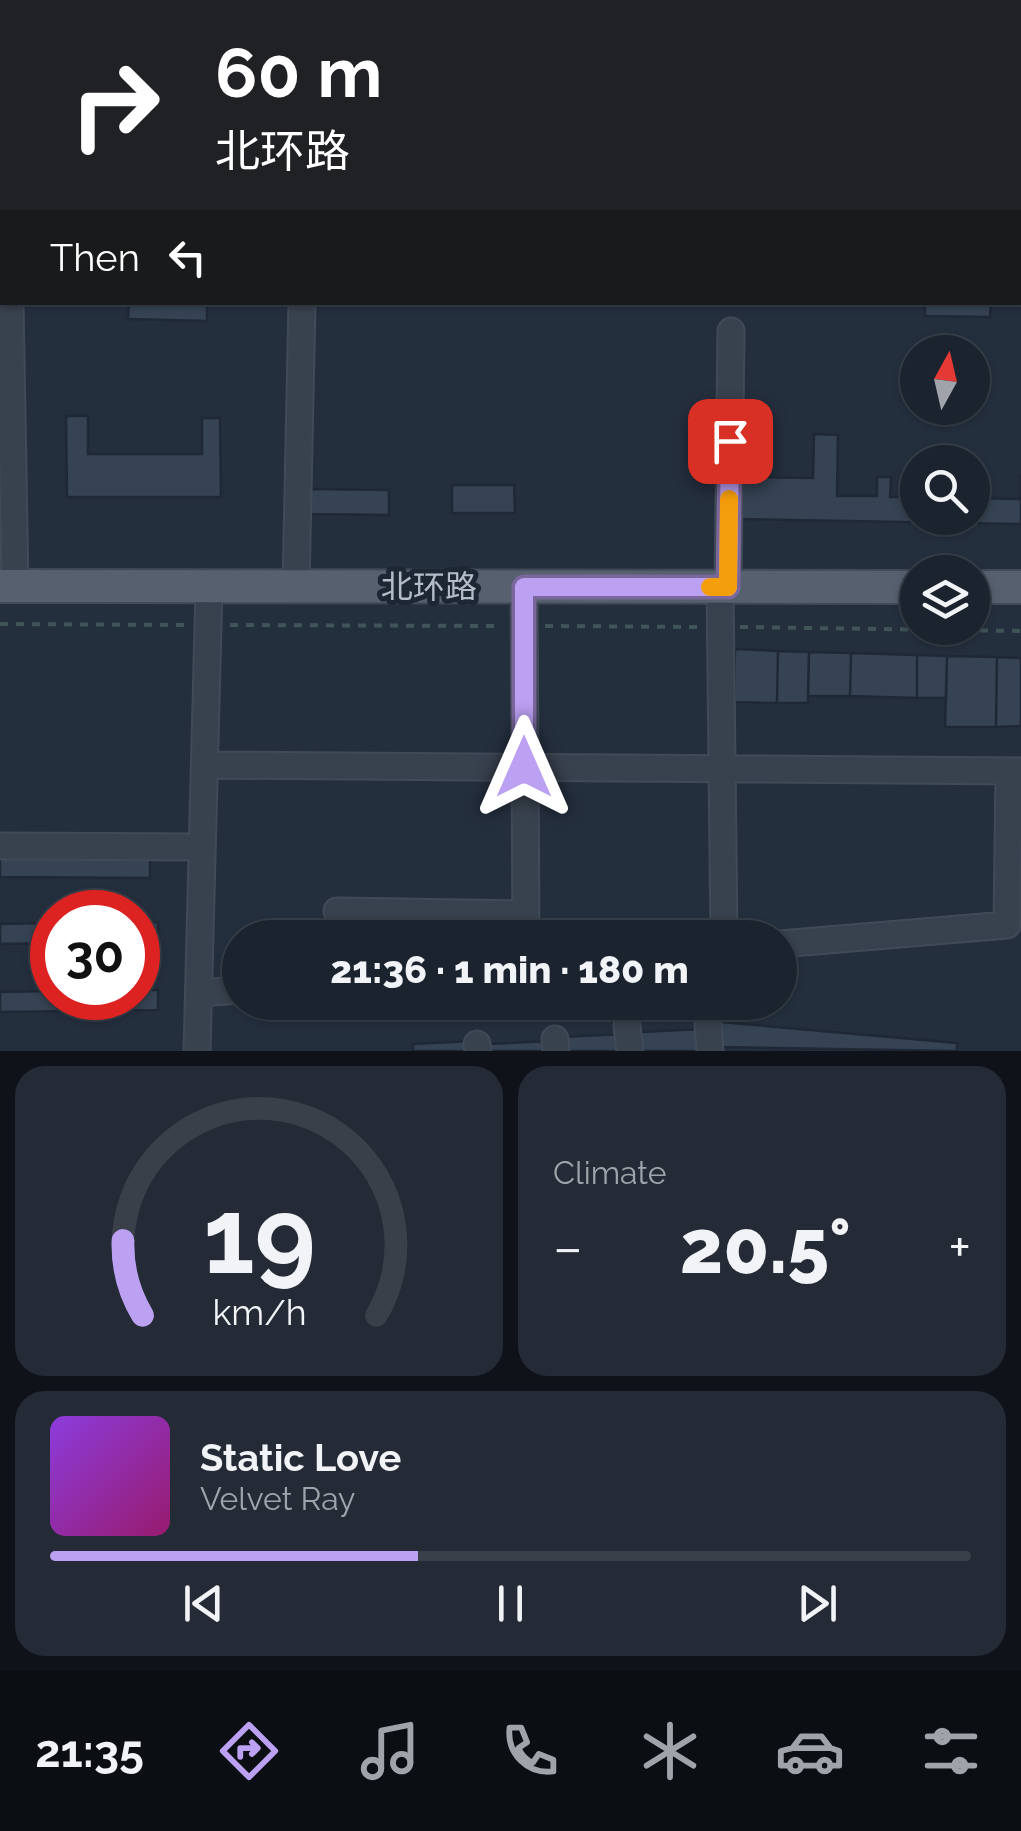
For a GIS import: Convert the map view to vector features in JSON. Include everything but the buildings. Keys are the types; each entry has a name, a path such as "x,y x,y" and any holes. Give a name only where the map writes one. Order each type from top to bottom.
{"main road":[{"name":"北环路","path":"8,586 900,587"},
{"path":"990,587 1021,587"}],"street":[{"path":"8,586 10,305"},
{"path":"296,588 302,305"},
{"path":"724,920 724,587 731,331"},
{"path":"197,1051 209,587"},
{"path":"524,587 526,920"},
{"path":"204,765 1015,771 1008,925 797,943"},
{"path":"0,846 202,847"},
{"path":"336,911 450,920"},
{"path":"199,993 222,991"},
{"path":"708,1024 710,1051"}],"slow traffic":[{"path":"710,587 728,587 729,499"}],"route":[{"path":"524,767 524,587 728,587 730,441"}]}
